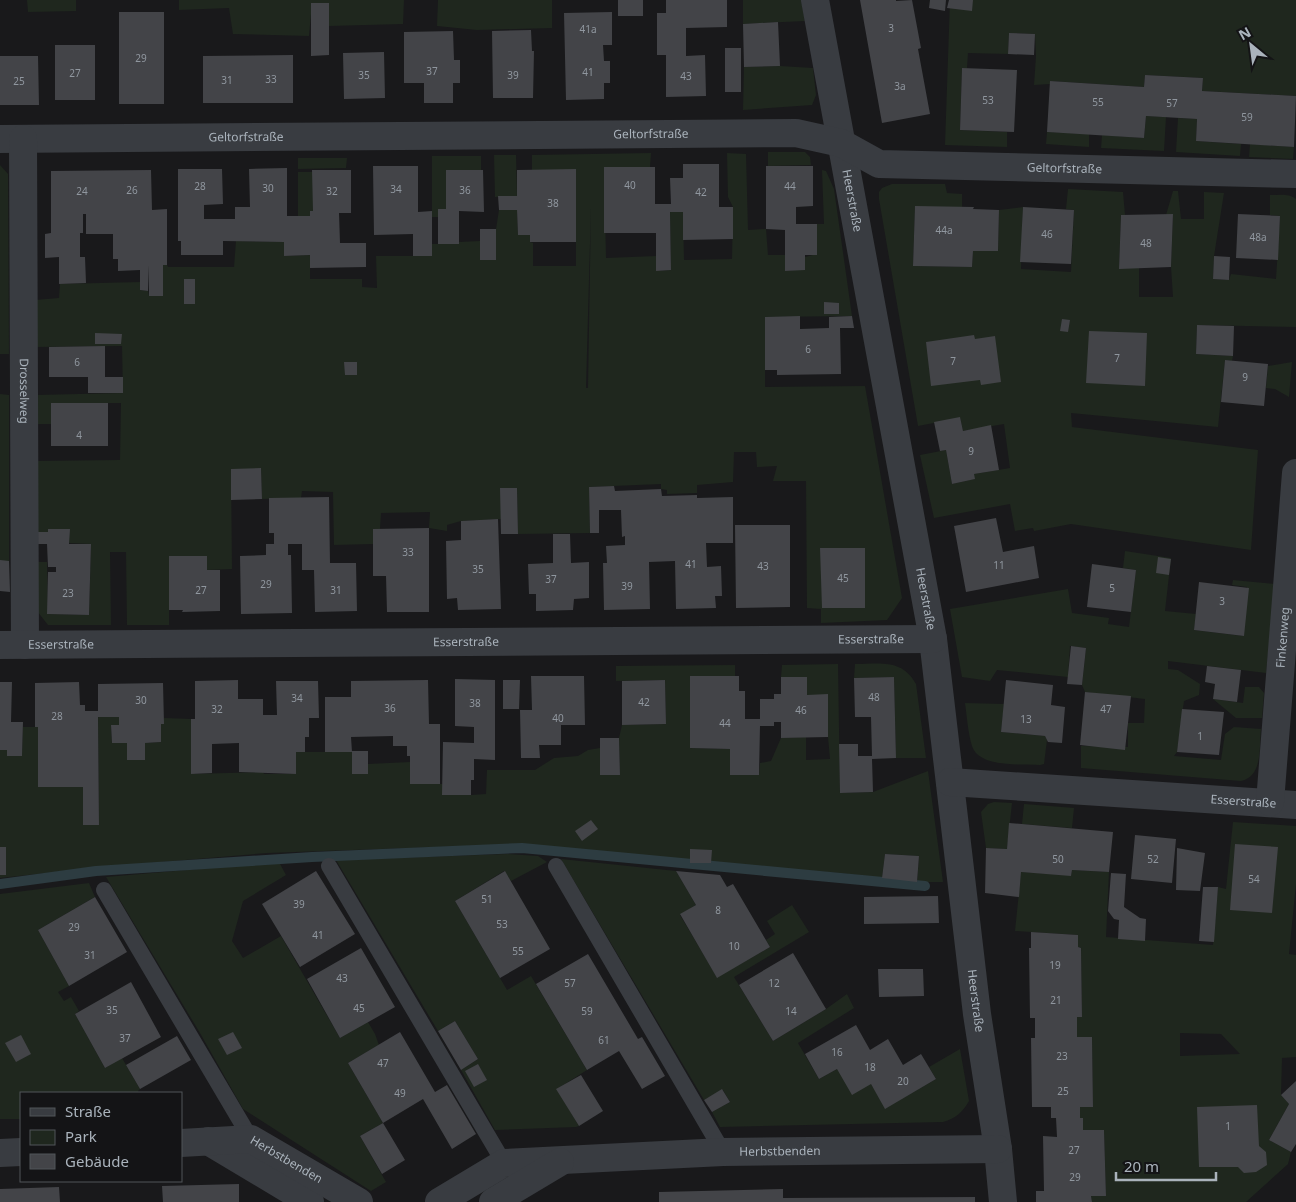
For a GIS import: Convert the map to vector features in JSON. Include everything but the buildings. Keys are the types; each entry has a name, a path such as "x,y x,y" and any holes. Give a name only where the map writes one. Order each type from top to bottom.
{"street":[{"name":"Heerstraße","path":"815,0 933,639 977,1014 998,1149 1002,1202"},
{"name":"Geltorfstraße","path":"11,139 796,133 841,142 879,164 1296,174"},
{"name":"Drosselweg","path":"11,139 13,645"},
{"name":"Finkenweg","path":"1283,804 1296,474"},
{"name":"Esserstraße","path":"13,645 933,639"},
{"name":"Esserstraße","path":"950,782 1283,804"},
{"name":"Herbstbenden","path":"182,1142 251,1139 359,1202"},
{"name":"Herbstbenden","path":"208,1141 310,1202"},
{"name":"Herbstbenden","path":"439,1202 504,1163 723,1152 998,1149"},
{"path":"0,1153 20,1152"},
{"name":"Herbstbenden","path":"493,1202 564,1160"}],"lane":[{"path":"329,866 504,1163"},
{"path":"556,866 723,1152"},
{"path":"104,890 251,1139"}],"green space":[{"path":"27,0 76,0 76,11 28,12"},
{"path":"179,0 404,0 403,24 329,26 329,3 312,3 309,36 233,34 229,8 179,10"},
{"path":"438,0 552,0 552,28 477,30 437,26"},
{"path":"743,0 801,0 805,21 743,24"},
{"path":"950,0 1296,0 1296,96 1202,91 1203,78 1145,75 1144,87 1050,81 1050,84 1034,85 1035,34 1009,33 1008,54 968,53 967,68 962,69 960,130 1007,132 1007,147 945,145"},
{"path":"780,66 813,68 816,95 812,105 743,110 744,67"},
{"path":"1146,116 1166,117 1164,151 1101,148 1102,135 1144,138"},
{"path":"1178,118 1197,119 1196,141 1241,144 1240,156 1176,152"},
{"path":"1047,132 1089,134 1089,147 1046,144"},
{"path":"1250,144 1294,147 1293,159 1249,157"},
{"path":"768,152 805,152 810,157 811,165 768,166"},
{"path":"651,153 650,167 604,167 606,258 656,256 656,271 671,270 670,212 683,212 684,260 732,259 733,207 728,197 727,153 746,154 748,230 766,229 768,255 785,255 785,271 805,269 805,257 817,254 817,224 824,224 822,170 826,171 834,189 852,316 765,317 765,387 865,386 902,598 887,620 821,623 821,609 807,608 806,481 773,481 777,466 757,467 756,452 734,452 733,482 697,485 697,493 667,494 667,490 661,489 661,484 589,487 590,533 518,534 517,488 501,488 501,519 461,521 447,525 447,531 429,528 430,512 381,513 380,529 373,529 373,544 334,545 333,492 302,491 301,498 262,499 261,469 231,469 232,569 207,570 169,556 169,625 127,625 126,552 110,552 111,625 48,625 37,611 37,562 47,562 48,614 89,615 91,544 69,543 69,529 48,529 48,532 36,532 36,461 120,460 121,403 51,403 51,424 36,424 36,395 123,393 122,346 35,347 35,300 59,298 60,284 140,282 140,290 148,291 149,296 163,296 163,265 168,267 234,267 236,241 284,242 284,256 310,255 310,279 362,279 362,287 377,288 376,256 432,256 432,244 458,244 459,242 480,241 480,260 496,260 496,229 499,210 517,210 518,234 530,235 530,242 533,243 533,266 576,266 576,170 532,170 532,155","holes":["591,207 588,388 586,388"]},
{"path":"494,155 516,155 517,196 495,197"},
{"path":"432,156 481,156 481,170 446,209 438,209 438,217 432,217"},
{"path":"298,158 347,158 346,168 298,169"},
{"path":"0,165 8,174 9,354 0,354"},
{"path":"298,172 313,172 313,211 310,211 310,216 298,216"},
{"path":"892,184 945,184 947,193 962,194 962,207 915,207 913,266 972,267 973,251 998,251 999,210 1023,207 1021,269 1071,272 1074,210 1066,209 1068,189 1123,192 1125,215 1121,215 1119,268 1139,268 1139,297 1173,297 1171,267 1173,215 1166,215 1173,191 1178,191 1181,219 1204,219 1204,192 1224,193 1214,256 1213,279 1229,280 1231,274 1276,279 1280,216 1270,215 1270,195 1287,195 1296,199 1296,327 1197,325 1196,354 1233,356 1232,361 1225,360 1218,427 1071,413 1072,427 1258,450 1251,550 1071,524 1034,531 1033,528 1015,531 1010,504 934,518 920,455 946,450 952,484 974,479 974,474 1010,468 1004,424 963,431 960,418 918,426 879,199 879,192 882,188"},
{"path":"1292,362 1289,397 1275,389 1266,388 1268,366"},
{"path":"0,394 9,395 9,561 0,561"},
{"path":"1125,551 1171,558 1165,611 1196,614 1194,630 1243,636 1247,587 1232,585 1233,580 1275,584 1266,673 1168,661 1168,669 1178,670 1200,684 1199,695 1184,701 1177,752 1174,756 1221,760 1225,734 1234,727 1261,729 1258,760 1253,773 1248,778 1241,781 1081,768 1081,746 1128,747 1128,723 1144,723 1145,699 1085,692 1082,685 1086,648 1070,646 1068,677 997,670 990,681 962,677 950,609 1068,589 1072,613 1109,618 1108,624 1129,627 1136,570 1123,568"},
{"path":"838,664 840,793 873,792 928,771 943,882 917,882 919,856 885,854 882,878 678,861 522,844 267,853 0,878 0,750 7,750 7,756 22,755 23,727 38,727 38,787 83,787 84,825 99,825 98,717 119,717 119,725 111,725 112,743 127,743 127,760 145,760 145,743 161,742 161,724 164,718 191,719 191,774 263,772 264,774 296,774 296,752 352,752 352,774 368,764 410,762 411,784 442,784 471,795 486,794 487,770 535,770 554,758 578,756 588,750 600,748 600,775 620,775 619,738 622,725 666,724 665,680 616,681 616,666 735,665 735,676 690,676 690,748 730,749 730,775 759,775 760,763 771,761 781,738 806,737 806,760 830,759 828,695 807,695 807,677 781,677 782,665"},
{"path":"855,664 889,664 904,670 910,676 916,684 926,758 896,758 894,677 854,678"},
{"path":"1245,687 1259,687 1264,693 1262,718 1236,718 1213,699 1243,703"},
{"path":"965,703 1004,704 1001,732 1045,736 1047,740 1044,764 1002,763 983,758 976,753 972,746"},
{"path":"994,802 1012,803 1007,849 986,848 981,812 988,804"},
{"path":"1024,804 1074,808 1072,828 1022,824"},
{"path":"1233,822 1296,826 1296,884 1289,954 1296,955 1296,1057 1282,1058 1281,1094 1289,1104 1269,1140 1291,1152 1288,1164 1246,1202 1092,1202 1091,1196 1106,1196 1104,1130 1083,1130 1083,1118 1080,1118 1080,1107 1093,1106 1092,1037 1077,1037 1077,1017 1082,1017 1081,948 1078,947 1078,935 1015,931 1021,872 1071,875 1072,870 1109,872 1106,937 1213,945 1218,887 1226,889","holes":["1180,1033 1221,1034 1240,1054 1180,1056"]},
{"path":"508,854 538,856 547,862 511,881 504,871 455,901 507,990 531,976 587,1070 557,1089 579,1126 576,1127 495,1130 461,1070 478,1059 455,1021 438,1031 336,860"},
{"path":"561,859 676,871 696,905 680,915 717,977 770,947 766,940 775,934 767,921 792,905 809,932 734,977 773,1041 847,994 854,1008 798,1043 819,1079 837,1069 871,1084 886,1108 936,1079 929,1067 960,1049 969,1101 964,1109 952,1119 943,1122 720,1127 712,1112 730,1102 723,1090 704,1100"},
{"path":"279,862 286,875 243,901 232,941 243,958 281,936 340,1038 368,1022 375,1034 379,1045 348,1063 383,1123 360,1136 386,1182 371,1191 243,1109 200,1033 106,877"},
{"path":"89,883 95,897 38,930 69,986 58,992 64,1001 71,997 79,1011 75,1014 105,1068 122,1058 140,1089 138,1092 20,1092 20,1119 0,1119 0,894"}],"waterway":[{"path":"0,884 96,871 312,857 522,848 925,886"}]}
